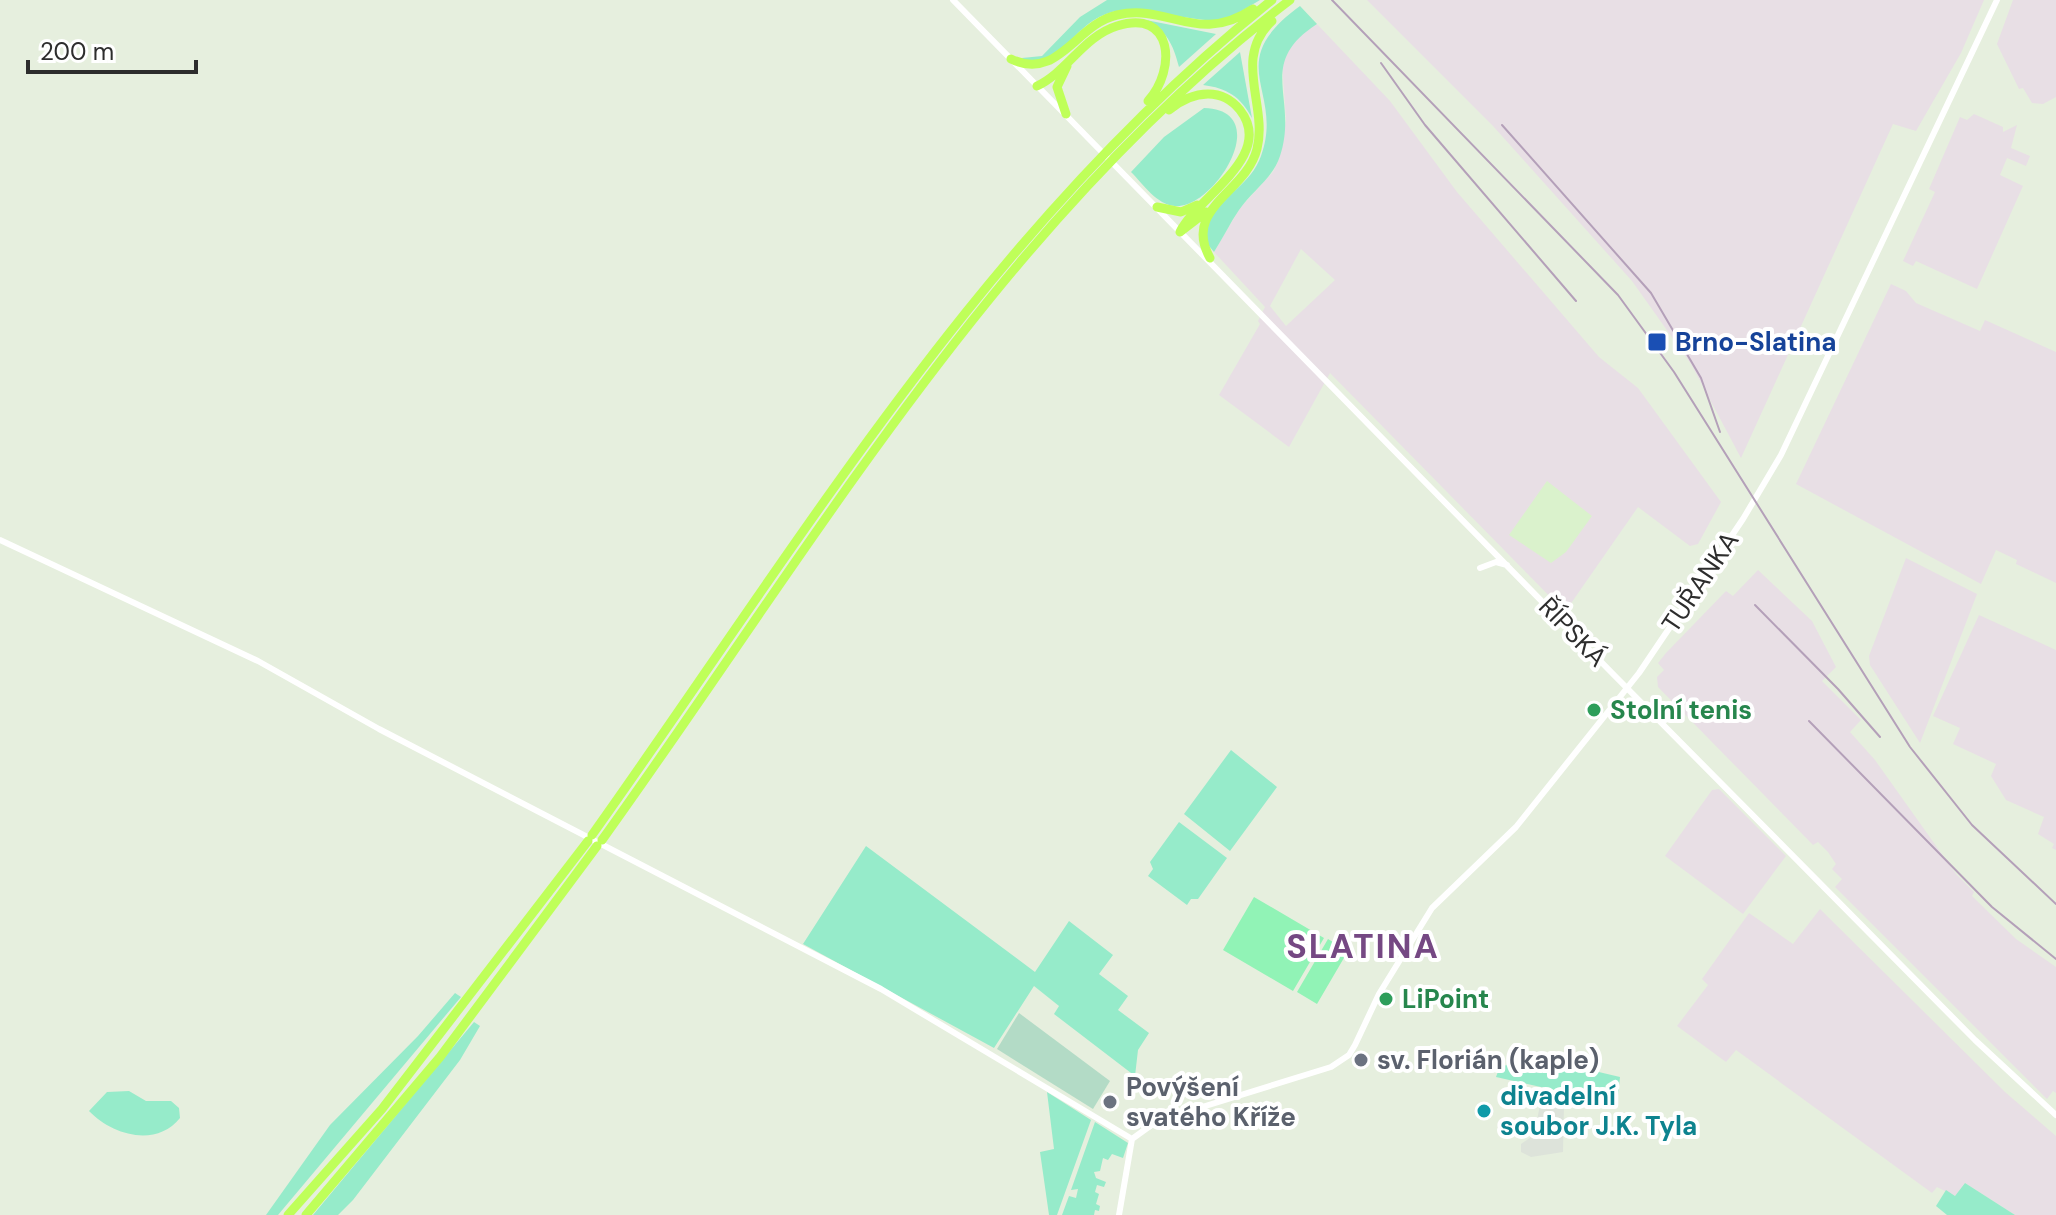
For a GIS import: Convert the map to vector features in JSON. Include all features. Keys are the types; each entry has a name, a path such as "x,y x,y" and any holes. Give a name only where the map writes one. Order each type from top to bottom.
{"highway":[{"path":"1037,86 1097,24 1117,15 1148,14 1208,26 1238,17 1266,0"},
{"path":"306,1215 440,1057 864,467 974,319 1097,168 1110,145 1199,61 1272,0"},
{"path":"1097,168 1118,153 1196,78 1289,3"},
{"path":"1210,258 1203,245 1202,228 1217,204 1244,174 1256,153 1259,128 1253,52 1261,32 1289,3"},
{"path":"1011,59 1034,66 1069,54 1098,35 1126,23 1151,28 1163,42 1168,56 1163,81 1121,135"},
{"path":"1066,114 1057,87 1069,54"},
{"path":"1139,132 1177,103 1197,95 1220,95 1240,109 1248,131 1245,153 1234,171 1180,232"},
{"path":"1157,207 1181,212 1204,202"},
{"path":"1180,232 1217,204"},
{"path":"288,1215 455,1017 595,840"}],"street":[{"name":"ŘÍPSKÁ","path":"953,0 1180,232 1210,258 1975,1040 2056,1115"},
{"name":"TUŘANKA","path":"1132,1139 1157,1121 1331,1067 1349,1055 1379,994 1432,908 1516,827 1628,687 1769,479 1997,0"},
{"path":"0,540 258,661 351,714 881,989 954,1030 1132,1139 1119,1215"},
{"path":"1480,568 1496,562 1509,566"}],"shaded area":[{"path":"1107,0 1260,0 1230,18 1217,21 1134,11 1112,12 1088,24 1051,56 1023,61 1022,58 1042,56 1080,17"},
{"path":"1367,0 1984,0 1961,53 1916,131 1893,124 1741,458 1691,364 1632,281 1493,126"},
{"path":"2013,0 2056,0 2056,97 2043,104 2032,103 2023,88 2019,89 1997,44"},
{"path":"1300,6 1317,24 1298,39 1288,53 1283,68 1285,135 1280,156 1272,171 1239,210 1214,252 1205,241 1210,217 1251,174 1261,156 1266,113 1259,62 1264,45 1276,26"},
{"path":"1146,20 1216,34 1179,67 1168,39"},
{"path":"1317,24 1390,101 1457,192 1599,357 1638,388 1721,502 1698,544 1690,546 1638,507 1565,612 1330,373 1289,447 1219,395 1260,324 1258,321 1265,307 1214,252 1240,208 1273,172 1279,159 1286,120 1282,62 1287,49 1298,36","holes":["1301,249 1335,280 1286,326 1270,306"]},
{"path":"1240,52 1252,118 1232,95 1203,85"},
{"path":"1204,108 1225,113 1235,125 1237,141 1231,159 1206,193 1190,203 1168,205 1131,172 1164,137"},
{"path":"1974,114 2003,127 2003,132 2017,125 2011,148 2030,156 2026,166 2007,158 2000,175 2023,186 1977,289 1916,261 1913,266 1903,261 1935,192 1929,189 1960,117 1967,120"},
{"path":"1891,284 1906,291 1916,303 1980,331 1985,320 2056,352 2056,583 2016,564 2017,560 1996,550 1981,584 1796,484"},
{"path":"1547,481 1592,516 1566,552 1551,563 1509,535"},
{"path":"1906,558 1977,594 1920,743 1870,665 1869,656"},
{"path":"1758,570 1812,621 1836,667 1822,681 1861,720 1850,732 1875,760 1956,874 1974,892 1972,896 2016,939 2056,967 2056,1093 2053,1091 2047,1099 1835,887 1842,879 1832,869 1836,864 1828,852 1818,842 1813,845 1658,687 1657,677 1664,670 1658,663 1666,653 1726,591 1733,596"},
{"path":"1979,615 2056,650 2056,850 2052,848 2054,844 2038,834 2044,817 2006,800 1991,776 1996,764 1953,744 1960,728 1933,716"},
{"path":"1231,750 1277,787 1230,851 1184,814"},
{"path":"1719,789 1786,856 1743,914 1665,856 1712,790"},
{"path":"1179,822 1227,858 1198,899 1191,899 1187,905 1148,876 1153,869 1150,862"},
{"path":"866,846 1035,972 1069,921 1113,955 1099,974 1128,996 1118,1010 1149,1033 1138,1050 1135,1076 1054,1014 1059,1006 1034,986 994,1048 803,944"},
{"path":"1820,909 2005,1092 2056,1136 2056,1215 2015,1215 1965,1183 1955,1196 1937,1187 1932,1193 1736,1050 1726,1062 1677,1026 1708,985 1702,979 1749,913 1793,944"},
{"path":"455,993 461,997 278,1215 266,1215 330,1125 418,1036"},
{"path":"1019,1013 1110,1081 1093,1109 997,1049"},
{"path":"474,1022 480,1026 460,1060 353,1200 338,1215 313,1215"},
{"path":"1548,1060 1620,1077 1617,1104 1496,1077 1500,1066"},
{"path":"129,1091 146,1101 171,1101 179,1108 180,1118 159,1133 134,1135 110,1126 89,1111 107,1092"},
{"path":"1047,1092 1091,1120 1057,1215 1049,1215 1040,1152 1054,1149"},
{"path":"1541,1100 1564,1105 1563,1152 1531,1157 1521,1152 1521,1144 1534,1135"},
{"path":"1095,1122 1128,1143 1123,1158 1112,1154 1108,1160 1103,1158 1100,1171 1094,1172 1096,1178 1106,1182 1104,1187 1097,1185 1095,1192 1099,1194 1096,1204 1100,1206 1099,1211 1095,1210 1094,1215 1062,1215 1069,1196 1076,1198 1078,1189 1071,1190"},
{"path":"1965,1183 2015,1215 1947,1215 1936,1206 1946,1190 1955,1196"}],"green space":[{"path":"1254,897 1324,938 1293,991 1223,950"},
{"path":"1328,939 1348,951 1317,1004 1297,992"}],"railway":[{"path":"1332,0 1618,295 1674,372 1910,747 1972,825 2056,904"},
{"path":"1381,63 1425,125 1576,301"},
{"path":"1502,125 1651,293 1701,378 1720,432"},
{"path":"1755,605 1838,689 1880,737"},
{"path":"1809,721 1992,907 2056,959"}],"place":[{"name":"Brno-Slatina","path":"1657,342"},
{"name":"Stolní tenis","path":"1594,710"},
{"name":"LiPoint","path":"1386,999"},
{"name":"sv. Florián (kaple)","path":"1361,1060"},
{"name":"Povýšení svatého Kříže","path":"1110,1102"},
{"name":"divadelní soubor J.K. Tyla","path":"1484,1111"}],"district":[{"name":"SLATINA","path":"1363,946"}]}
